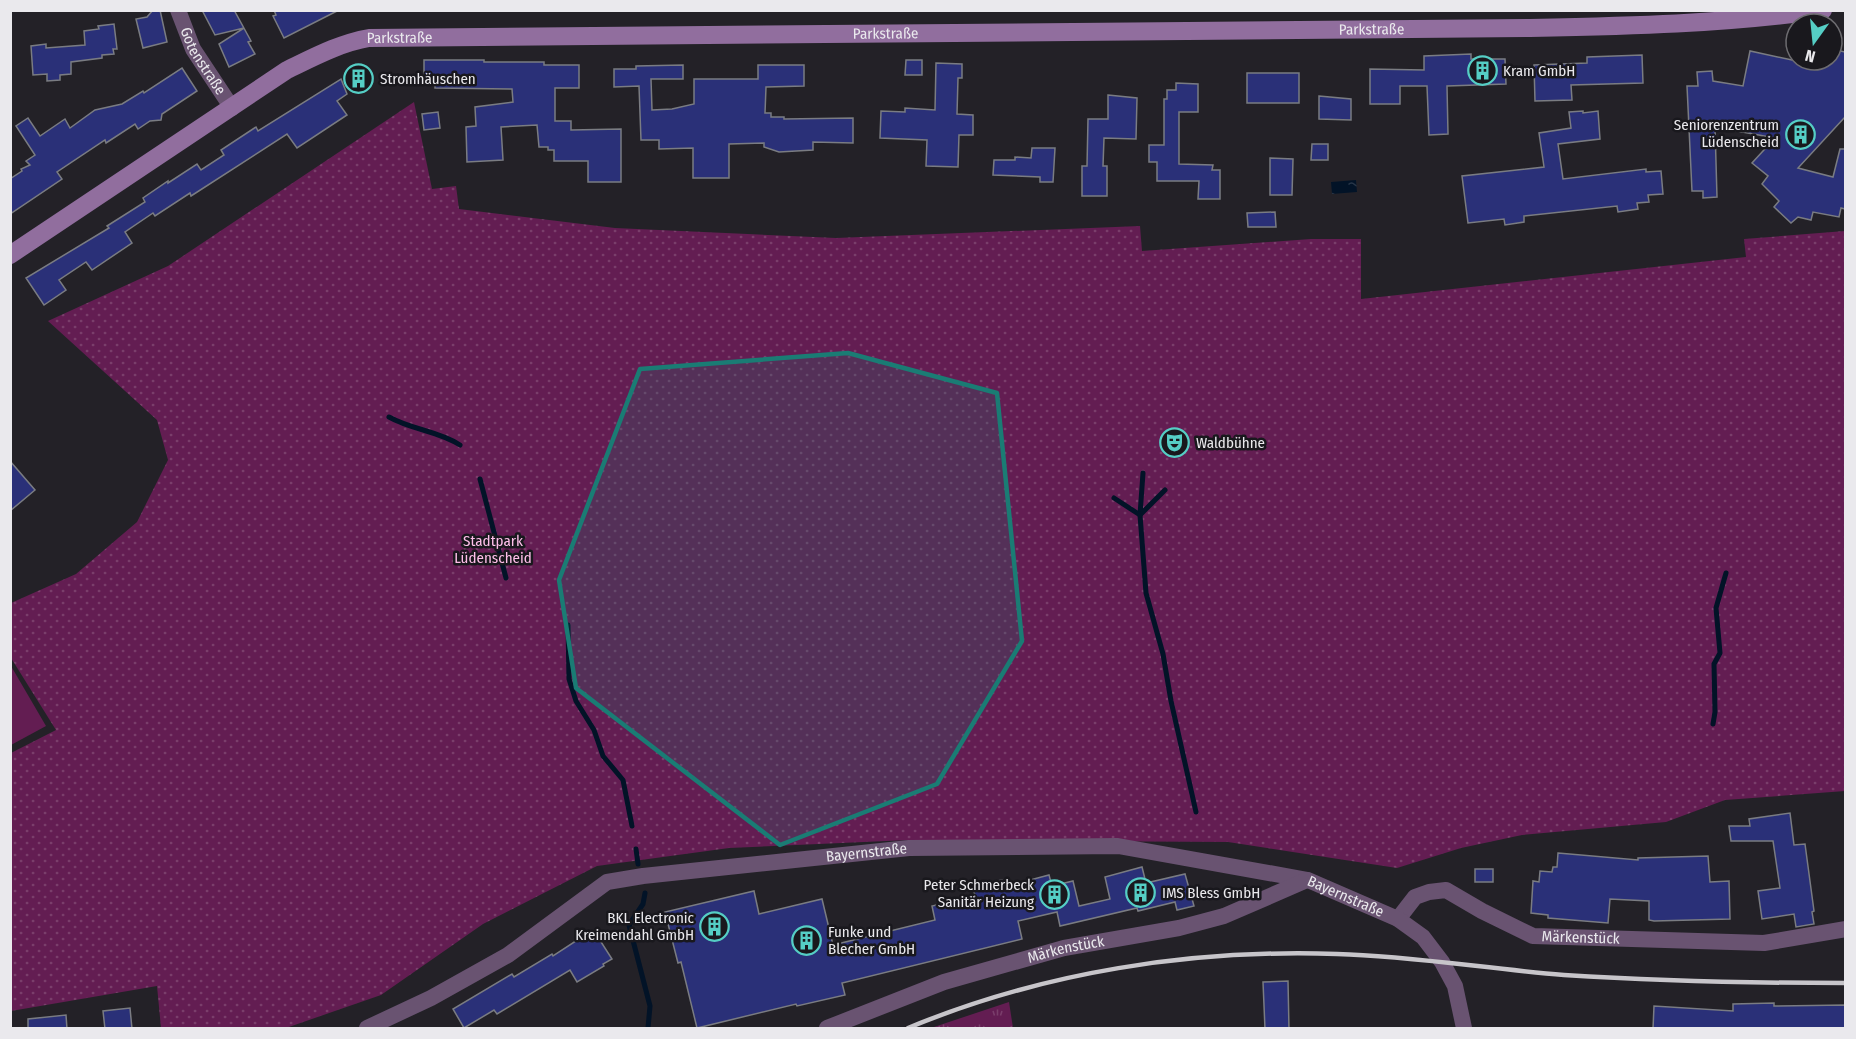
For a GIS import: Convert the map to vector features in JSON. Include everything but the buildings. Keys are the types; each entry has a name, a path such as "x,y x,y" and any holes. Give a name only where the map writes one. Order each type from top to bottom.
{"street":[{"name":"Gotenstraße","path":"178,10 193,49 232,108"},
{"name":"Parkstraße","path":"10,255 287,70 351,41 381,36 1530,28 1737,20 1822,10"},
{"name":"Bayernstraße","path":"367,1029 431,998 508,955 607,882 643,876 909,848 1118,846 1308,880 1398,919"},
{"name":"Märkenstück","path":"827,1029 944,982 1064,948 1179,928 1224,916 1308,880"},
{"name":"Märkenstück","path":"1398,919 1415,897 1446,890 1533,936 1764,943 1845,929"},
{"path":"1398,919 1423,937 1442,962 1455,986 1464,1029"}],"highlighted area":[{"path":"848,353 997,393 1022,641 937,784 780,845 576,688 559,580 640,369"}],"green space":[{"name":"Stadtpark Lüdenscheid","path":"414,102 432,189 456,186 459,209 615,228 836,238 1140,226 1142,251 1311,239 1361,239 1361,299 1746,257 1744,239 1845,231 1845,791 1725,800 1666,822 1522,835 1461,848 1397,868 1228,842 909,840 729,848 597,866 483,924 381,995 286,1028 161,1028 157,986 11,1011 11,753 56,730 11,658 11,603 76,574 137,522 168,460 157,420 48,321 168,266"},
{"path":"11,666 46,726 10,745"},
{"path":"1009,1002 1013,1028 931,1028"}],"water":[{"path":"1356,180 1357,192 1332,194 1331,182"}],"waterway":[{"path":"389,417 460,445"},
{"path":"1143,473 1140,515 1146,593 1163,654 1196,812"},
{"path":"480,479 506,578"},
{"path":"1114,498 1140,515 1165,490"},
{"path":"1713,724 1714,664 1720,653 1716,608 1726,573"},
{"path":"568,625 569,679 576,701 594,730 603,756 623,780 632,826"},
{"path":"636,849 638,864"},
{"path":"645,893 643,904 629,925 650,1006 648,1028"}],"railway":[{"path":"908,1028 1011,992 1118,968 1173,960 1282,953 1365,955 1599,977 1846,983"}],"place":[{"name":"Kram GmbH","path":"1482,71"},
{"name":"Stromhäuschen","path":"359,79"},
{"name":"Seniorenzentrum Lüdenscheid","path":"1800,134"},
{"name":"Waldbühne","path":"1175,443"},
{"name":"IMS Bless GmbH","path":"1141,893"},
{"name":"Peter Schmerbeck Sanitär Heizung","path":"1055,894"},
{"name":"BKL Electronic Kreimendahl GmbH","path":"715,927"},
{"name":"Funke und Blecher GmbH","path":"807,941"}]}
